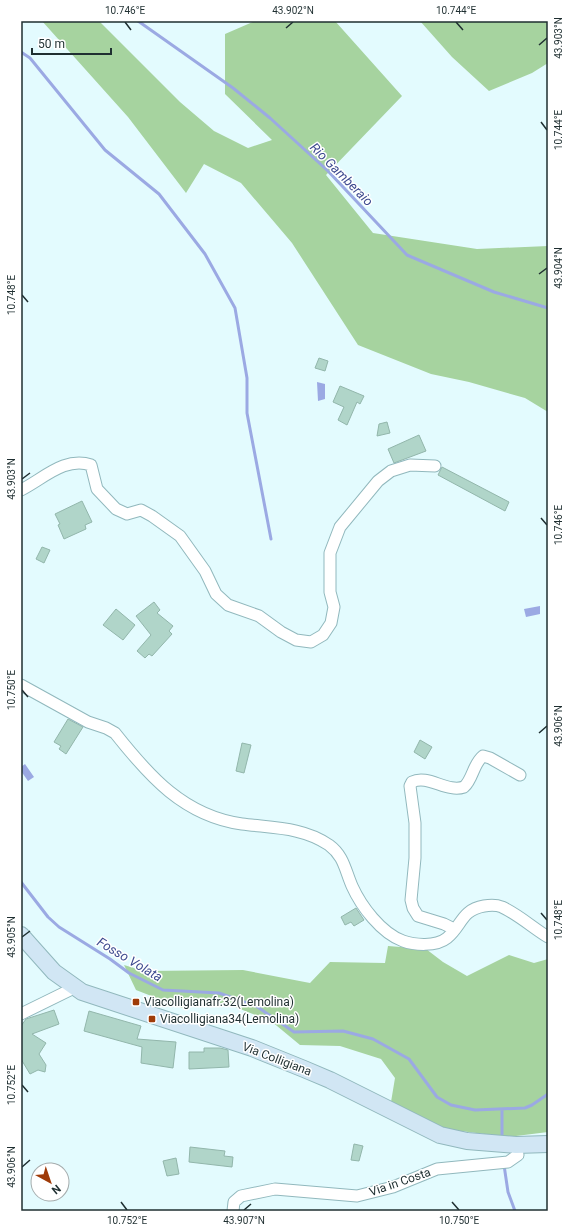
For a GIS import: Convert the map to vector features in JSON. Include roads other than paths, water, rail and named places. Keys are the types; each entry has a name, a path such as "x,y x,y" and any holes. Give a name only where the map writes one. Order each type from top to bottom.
{"street":[{"path":"21,490 64,465 81,461 91,465 97,489 116,509 127,514 141,510 180,536 205,571 216,594 228,605 259,616 281,632 296,640 311,642 323,635 331,623 334,607 330,592 330,553 340,527 378,481 391,471 410,465 435,466"},
{"path":"21,685 88,722 106,728 115,733 156,781 172,795 192,807 228,821 294,830 328,844 338,852 360,902 383,929 402,940 435,943 446,938 471,910 489,905 501,907 548,937"},
{"path":"454,929 444,924 418,916 413,908 411,900 415,858 415,824 410,786 412,782 421,780 453,789 464,787 469,780 478,760 483,756 490,758 520,775"},
{"name":"Via Colligiana","path":"21,935 54,972 87,994 252,1048 330,1080 440,1135 467,1142 548,1144"},
{"path":"21,1014 76,987"},
{"name":"Via in Costa","path":"233,1211 234,1202 241,1196 275,1189 357,1196 393,1187 437,1170 508,1162 518,1155 516,1144"}],"water":[{"path":"317,382 325,384 325,399 318,401"},
{"path":"540,606 540,614 526,617 524,609"},
{"path":"25,764 34,777 28,781 21,771 21,767"}],"waterway":[{"name":"Rio Gamberaio","path":"138,21 233,88 270,118 328,171 407,255 494,292 548,308"},
{"path":"21,52 30,58 105,150 159,194 205,254 235,308 247,378 247,413 271,539"},
{"name":"Fosso Volata","path":"21,882 48,917 59,927 110,959 129,973 163,990 219,993 256,1006 294,1032 343,1031 373,1039 409,1059 437,1097 451,1105 475,1110 525,1108 548,1094"},
{"path":"502,1109 502,1139"},
{"path":"504,1165 508,1192 515,1211"}],"place":[{"name":"Viacolligianafr.32(Lemolina)","path":"136,1002"},
{"name":"Viacolligiana34(Lemolina)","path":"152,1019"}]}
